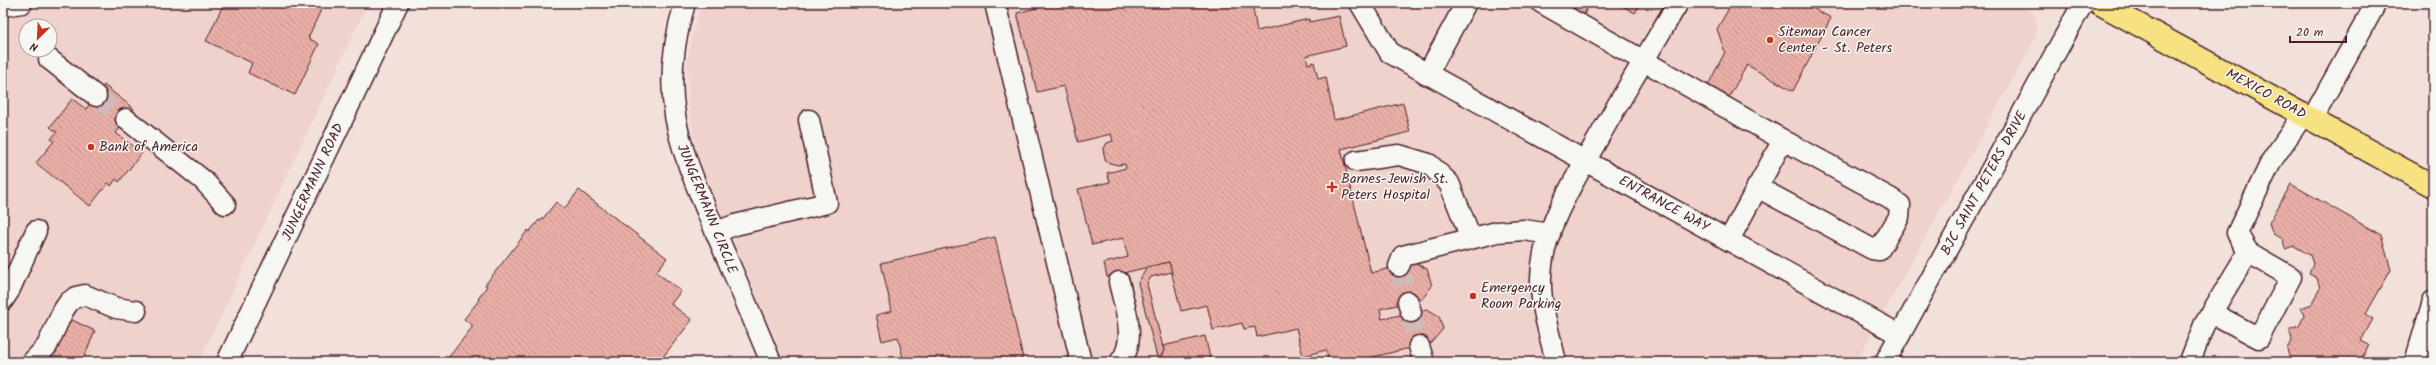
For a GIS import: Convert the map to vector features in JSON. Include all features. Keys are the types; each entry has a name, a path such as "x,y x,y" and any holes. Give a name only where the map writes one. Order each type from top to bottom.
{"main road":[{"name":"MEXICO ROAD","path":"2099,3 2433,186"}],"street":[{"path":"3,6 22,3"},
{"name":"JUNGERMANN ROAD","path":"234,360 398,3"},
{"name":"JUNGERMANN CIRCLE","path":"685,3 673,50 673,100 681,147 770,362"},
{"path":"995,3 1081,362"},
{"name":"ENTRANCE WAY","path":"1360,3 1390,53 1427,75 1900,335"},
{"path":"1427,75 1466,3"},
{"path":"1542,3 1783,140 1890,198 1900,205 1899,217 1879,250 1872,249 1758,187"},
{"path":"1556,362 1542,296 1541,278 1552,226 1585,161 1642,60 1678,3"},
{"name":"BJC SAINT PETERS DRIVE","path":"1885,362 2083,3"},
{"path":"2212,313 2259,338 2291,277 2248,252 2237,233 2272,160 2307,117 2374,7"},
{"path":"49,59 96,96"},
{"path":"126,119 203,180 225,204"},
{"path":"716,232 735,225 827,203 809,120"},
{"path":"1729,240 1783,140"},
{"path":"1356,161 1399,155 1429,164 1449,183 1471,238"},
{"path":"1399,266 1403,256 1497,232 1524,230 1550,234"},
{"path":"3,300 9,291 36,231"},
{"path":"2192,362 2190,361 2212,313 2248,252"},
{"path":"1119,282 1128,330 1129,345 1120,362"},
{"path":"32,362 47,346 63,311 69,302 76,296 85,295 116,308 136,312"},
{"path":"2415,362 2433,301"}],"shaded area":[{"path":"61,3 368,3 199,362 3,362 3,13"},
{"name":"Barnes-Jewish St. Peters Hospital","path":"700,3 2014,3 2032,12 2036,18 2037,29 2034,41 1856,362 785,362 702,168 694,139 689,108 687,62"}],"building":[{"path":"224,3 324,3 308,38 319,44 295,95 248,73 252,63 206,41"},
{"path":"1056,3 1252,3 1257,31 1309,19 1309,22 1339,16 1346,46 1306,56 1308,64 1314,62 1318,79 1326,77 1334,120 1403,103 1410,132 1341,149 1371,273 1413,262 1427,269 1432,286 1422,299 1380,309 1382,319 1427,309 1439,316 1443,329 1431,343 1352,362 1329,362 1326,350 1303,356 1296,328 1257,337 1255,327 1244,329 1242,323 1213,330 1207,305 1181,311 1169,262 1107,277 1104,263 1128,257 1123,238 1092,245 1078,189 1110,182 1107,173 1126,168 1125,164 1118,165 1106,162 1103,150 1107,143 1113,141 1111,134 1078,142 1064,86 1037,92 1017,13"},
{"path":"1560,3 1590,3 1583,16"},
{"path":"1617,3 1641,3 1635,13"},
{"name":"Siteman Cancer Center - St. Peters","path":"1732,3 1803,3 1831,18 1793,91 1747,65 1729,97 1708,85 1725,52 1717,29"},
{"name":"Bank of America","path":"104,85 134,109 116,133 142,153 119,182 116,179 111,186 108,183 90,206 36,163 54,141 51,139 57,132 50,127 72,99 86,109"},
{"path":"2291,184 2381,235 2391,270 2366,314 2373,319 2361,341 2369,345 2359,362 2290,360 2287,349 2292,339 2289,330 2299,326 2304,316 2301,308 2312,304 2320,288 2317,278 2309,274 2313,264 2310,255 2294,246 2285,249 2283,239 2273,234 2269,223"},
{"path":"579,190 667,258 656,272 681,291 671,304 692,320 659,362 445,362 473,326 464,319 479,300 478,299 487,286 485,285 528,230 529,232 539,220 541,221 556,202 564,209"},
{"path":"995,237 1023,358 1007,362 904,362 898,337 882,341 876,315 892,311 881,263"},
{"path":"1169,262 1172,272 1151,277 1147,284 1164,351 1158,361 1138,283 1147,267"},
{"path":"68,318 95,331 82,362 43,362"},
{"path":"1205,336 1211,362 1158,362 1164,351 1163,346"}],"tunnel":[{"path":"96,96 126,119"},
{"path":"1399,266 1408,302"},
{"path":"1411,312 1419,346"}],"place":[{"name":"Siteman Cancer Center - St. Peters","path":"1770,40"},
{"name":"Bank of America","path":"91,147"},
{"name":"Barnes-Jewish St. Peters Hospital","path":"1332,187"},
{"name":"Emergency Room Parking","path":"1473,296"}]}
